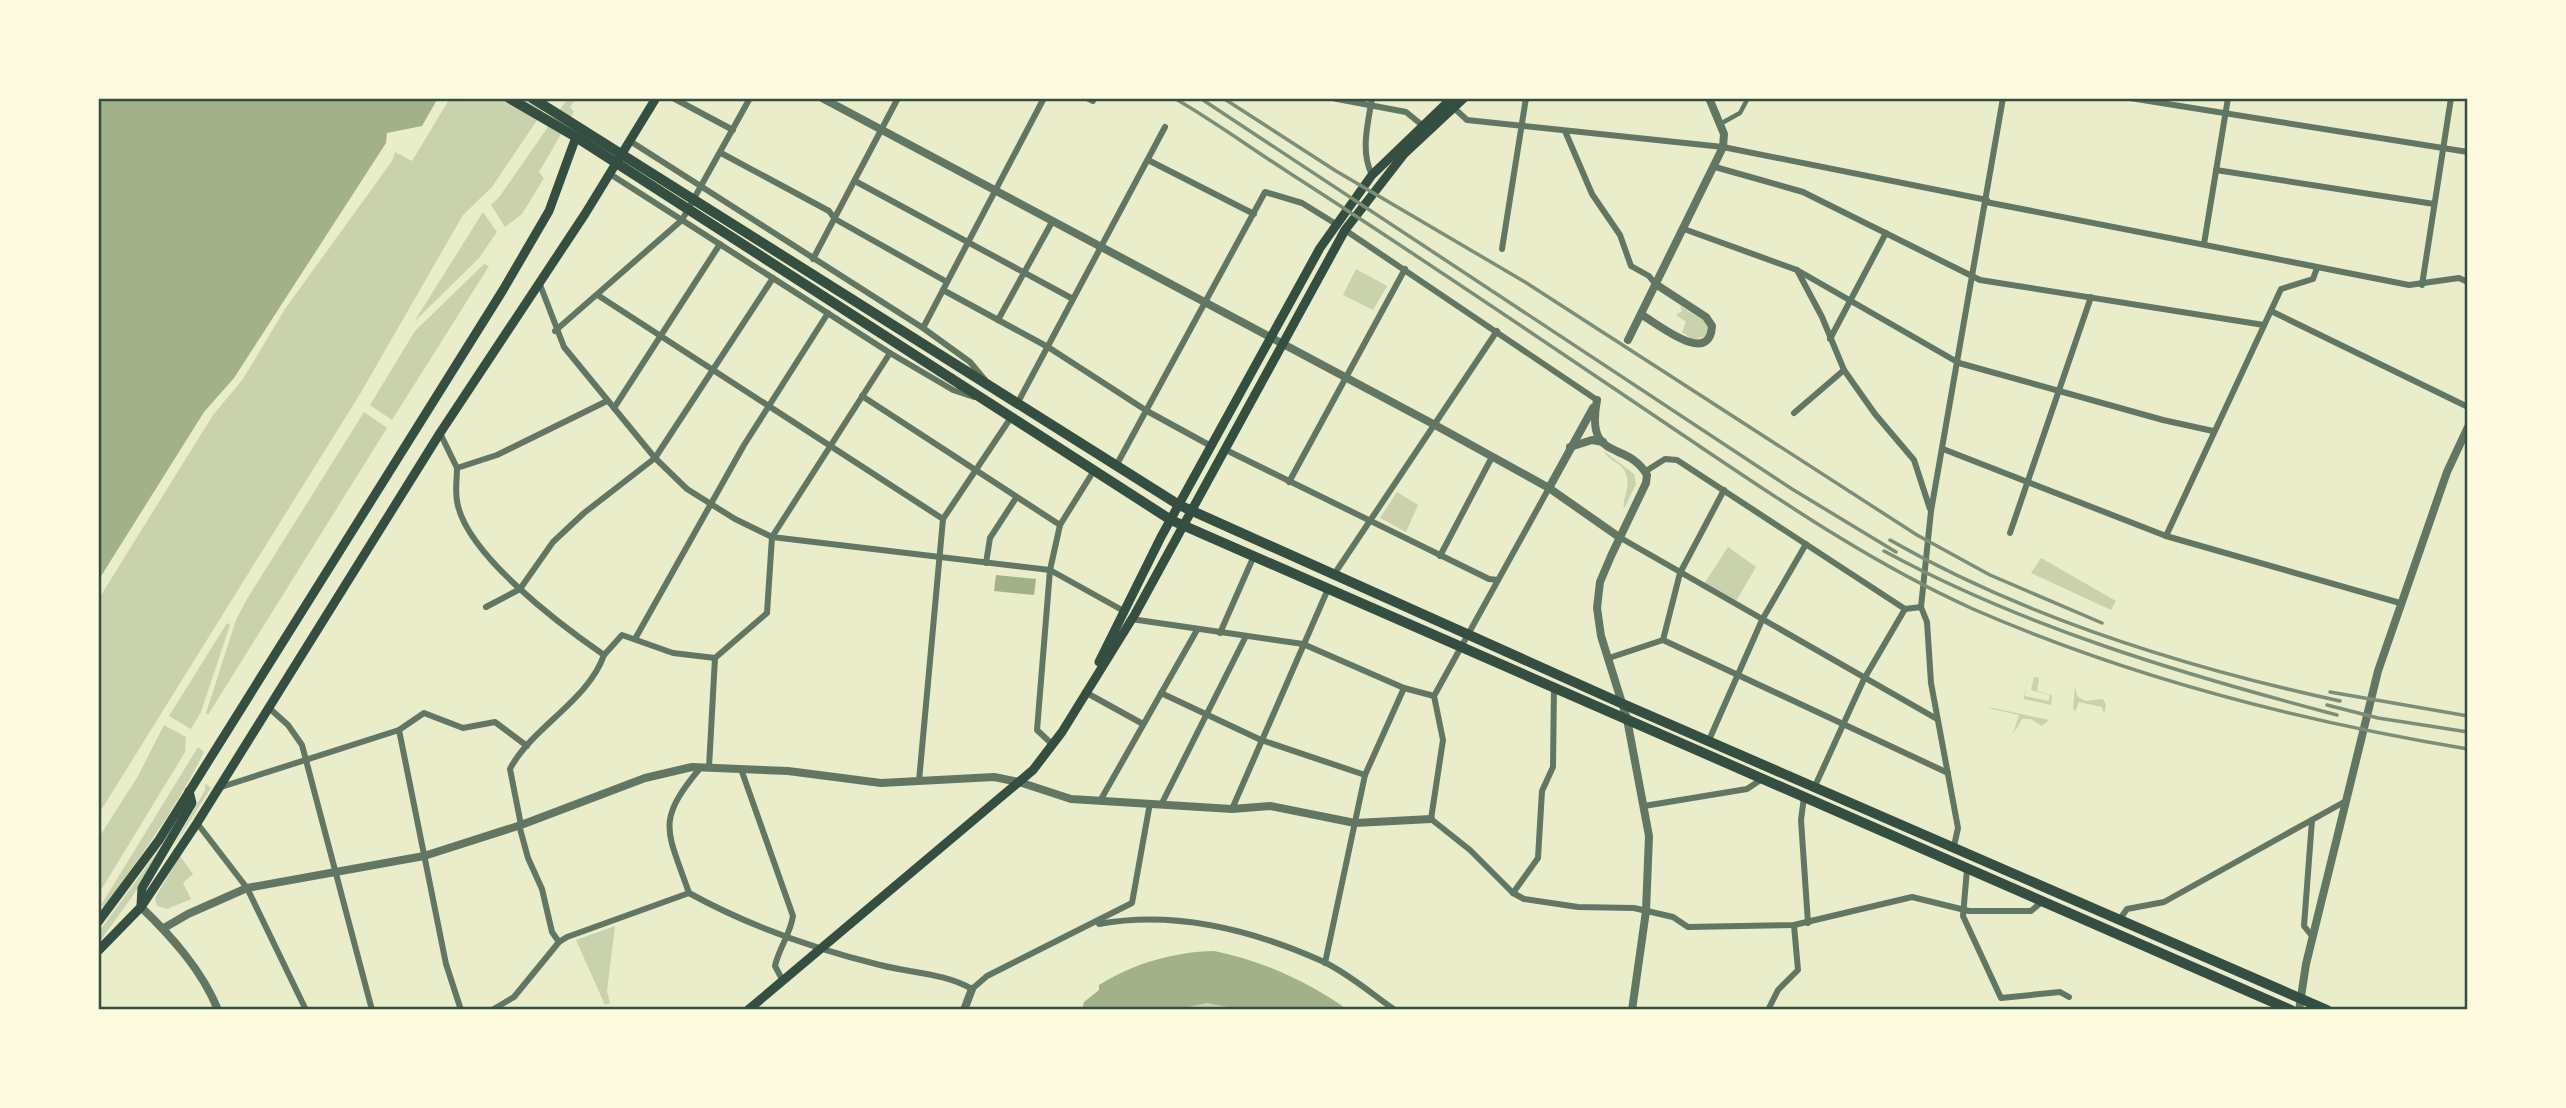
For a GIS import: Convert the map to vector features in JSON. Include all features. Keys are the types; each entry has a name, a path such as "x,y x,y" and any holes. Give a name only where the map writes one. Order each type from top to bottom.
{"main road":[{"path":"509,98 578,132 1179,505 1623,704 2327,1010"},
{"path":"532,98 578,132 1010,419 1171,520 2291,1010"},
{"path":"98,951 141,906 197,823 440,433 610,174 656,98"},
{"path":"1085,692 1122,610 1270,338 1336,224 1372,175 1422,125 1464,98"},
{"path":"748,1010 1019,782 1053,746 1132,619 1345,230 1404,154 1453,103"},
{"path":"98,922 159,840 543,222 578,132"},
{"path":"141,906 142,888 192,803 189,791"}],"street":[{"path":"673,98 733,130"},
{"path":"555,331 682,220 750,98"},
{"path":"821,98 1549,488 1619,537 1937,719"},
{"path":"813,259 898,98"},
{"path":"923,328 1044,98"},
{"path":"1332,98 1370,108 1406,112 1422,125"},
{"path":"1372,98 1365,161 1372,175"},
{"path":"1502,249 1526,98"},
{"path":"1628,340 1723,147 1720,124 1709,98"},
{"path":"1720,124 1740,113 1748,98"},
{"path":"1954,846 1958,828 1937,719 1927,622 1921,607 1931,511 1959,363 2003,98"},
{"path":"2130,98 2468,152"},
{"path":"2204,244 2228,98"},
{"path":"2422,285 2452,98"},
{"path":"1453,103 1467,120 1723,147 2409,285 2459,278 2468,282"},
{"path":"1017,404 1165,127"},
{"path":"1565,131 1592,194 1620,235 1631,266 1706,317 1712,326 1704,343 1692,344 1642,314"},
{"path":"630,141 923,328 970,362 990,387"},
{"path":"721,153 829,211 835,219 947,282"},
{"path":"1148,160 1254,214"},
{"path":"1715,167 1803,192 1973,278 2264,325"},
{"path":"2216,170 2434,204"},
{"path":"610,174 890,354 954,390 982,400"},
{"path":"855,181 1073,299"},
{"path":"1115,466 1265,192 1302,203 1336,224"},
{"path":"998,320 1052,222"},
{"path":"1684,229 1797,270 1852,299 1959,363 2213,431"},
{"path":"1345,230 1597,400"},
{"path":"1830,339 1886,233"},
{"path":"614,408 720,244"},
{"path":"2166,536 2281,289 2313,279 2317,268"},
{"path":"1289,482 1405,269"},
{"path":"1797,270 1844,370 1875,414 1914,460 1931,511"},
{"path":"485,607 520,589 553,542 584,513 655,458 773,278"},
{"path":"538,280 555,331 607,401 655,458 687,489 710,503 772,537 1050,570 1122,610"},
{"path":"943,290 1048,347 1147,411 1211,446"},
{"path":"598,296 943,519"},
{"path":"2010,533 2091,298"},
{"path":"2271,311 2468,407"},
{"path":"635,639 768,405 828,313"},
{"path":"1333,576 1497,331"},
{"path":"689,893 668,819 675,801 705,767 715,658 767,613 772,537 890,354"},
{"path":"1794,413 1844,370"},
{"path":"862,396 1060,525"},
{"path":"1597,400 1593,424 1603,442"},
{"path":"1431,819 1443,740 1434,696 1470,635 1597,400"},
{"path":"457,468 497,455 607,401"},
{"path":"919,781 943,519 1010,419"},
{"path":"2299,1010 2299,996 2312,936 2378,671 2447,472 2468,427"},
{"path":"440,433 457,468 457,501 463,517 481,546 552,620 604,654"},
{"path":"1570,447 1592,440 1603,442 1646,471"},
{"path":"1224,449 1489,579 1498,580"},
{"path":"1943,449 2166,536 2400,603"},
{"path":"1440,555 1492,457"},
{"path":"1646,471 1665,460 1677,460 1905,609 1921,607"},
{"path":"1632,1010 1650,862 1644,806 1627,719 1601,636 1597,608 1600,582 1646,483 1646,471"},
{"path":"1053,746 1037,730 1050,570 1060,525 1093,472"},
{"path":"1663,640 1680,573 1724,490"},
{"path":"986,564 990,538 1016,498"},
{"path":"1709,740 1762,620 1806,544"},
{"path":"1220,633 1253,558"},
{"path":"1232,809 1328,589"},
{"path":"1815,786 1864,678 1905,609"},
{"path":"1132,619 1303,644 1404,688 1434,696"},
{"path":"1100,801 1197,630"},
{"path":"559,942 552,932 542,889 528,858 510,769 527,746 557,719 604,654 622,635 673,653 715,658"},
{"path":"1162,803 1246,636"},
{"path":"1609,658 1663,640 1948,773"},
{"path":"1513,893 1538,858 1542,791 1553,767 1554,687"},
{"path":"1325,963 1365,775 1404,688"},
{"path":"1085,692 1143,724"},
{"path":"1161,692 1261,740 1365,775"},
{"path":"268,706 297,736 306,759 372,1010"},
{"path":"217,788 399,730 424,713 463,728 495,722 527,746"},
{"path":"399,730 446,964 461,1010"},
{"path":"164,928 205,905 247,888 424,856 520,825 645,778 705,767 872,782 994,778 1019,782 1059,797 1100,801 1232,809 1270,806 1354,823 1431,819 1470,850 1513,893 1524,899 1577,907 1634,908 1673,917 1688,927 1706,929 1808,923 1912,898 1964,910 2031,911 2043,901"},
{"path":"741,769 785,886 793,916 789,937 778,953 775,966 783,981"},
{"path":"1644,806 1748,789 1762,779"},
{"path":"1804,797 1801,820 1808,923"},
{"path":"2120,919 2127,909 2164,902 2348,800"},
{"path":"964,1010 972,989 987,976 1094,925 1132,903 1150,803"},
{"path":"2312,820 2304,926 2312,936"},
{"path":"197,823 247,888 306,1010"},
{"path":"1968,869 1963,916 2001,998 2060,992 2069,997"},
{"path":"492,1010 514,997 559,942 579,932 689,893 789,937 879,965 956,980 972,989"},
{"path":"141,906 164,928 201,977 218,1010"},
{"path":"1094,925 1135,917 1186,919 1243,933 1325,963 1395,1010"},
{"path":"1769,1010 1778,990 1798,970 1794,925"}],"shaded area":[{"path":"98,98 438,98 422,126 387,133 386,143 234,378 204,412 98,581"},
{"path":"450,98 552,98 492,187 463,215 360,394 98,815 98,600 213,415 243,379 285,309 392,161 395,152 412,161"},
{"path":"568,98 576,98 570,107 574,112 539,172 544,178 522,214 505,227 491,205"},
{"path":"483,212 497,232 479,258 414,322"},
{"path":"484,264 489,266 392,420 370,405 415,331"},
{"path":"1356,269 1387,286 1373,310 1343,295"},
{"path":"1680,306 1706,322 1709,327 1706,336 1693,340 1682,332 1686,322 1676,315 1682,311"},
{"path":"364,412 387,428 208,715 206,713 236,620"},
{"path":"1604,451 1634,474 1636,484 1624,509 1627,475"},
{"path":"1397,492 1418,505 1406,532 1380,518"},
{"path":"1728,547 1756,567 1735,603 1704,584"},
{"path":"2041,558 2116,601 2111,610 2031,573"},
{"path":"996,575 1036,579 1034,595 994,591"},
{"path":"227,623 230,625 201,712 191,729 169,716"},
{"path":"2027,676 2025,696 2049,701 2050,695 2031,690 2034,677 2039,678 2037,691 2052,695 2051,705 2024,699"},
{"path":"2075,687 2077,696 2085,701 2103,699 2106,705 2104,714 2102,707 2079,702 2075,712"},
{"path":"1988,708 2049,720 2042,726 2031,719 2022,719 2013,734 2019,715"},
{"path":"164,725 186,737 185,752 98,895 98,839 138,776"},
{"path":"198,747 204,752 182,792 104,907 101,905"},
{"path":"205,783 211,788 172,849 205,790"},
{"path":"166,840 139,887 98,944 98,933"},
{"path":"180,856 193,874 183,883 191,899 167,909 157,906 155,898"},
{"path":"615,926 607,991 610,1003 605,1005 576,940"},
{"path":"1214,951 1284,973 1348,1010 1243,1010 1207,1003 1175,1010 1082,1010 1084,1002 1099,990 1099,985 1126,971 1169,956"},
{"path":"1207,1003 1239,1008 1243,1010 1175,1010"}],"railway":[{"path":"1174,98 1781,500 1856,547 1933,590 2033,634 2154,676 2279,711 2468,749"},
{"path":"1200,98 1792,489 1896,552"},
{"path":"1223,98 1336,171 1525,282 1917,535 1990,575 2102,623"},
{"path":"1890,540 1942,568 2052,617 2225,673 2340,701"},
{"path":"1884,551 1938,578 2049,626 2221,683 2337,715"},
{"path":"2330,692 2468,716"},
{"path":"2327,705 2378,718 2468,732"}]}
